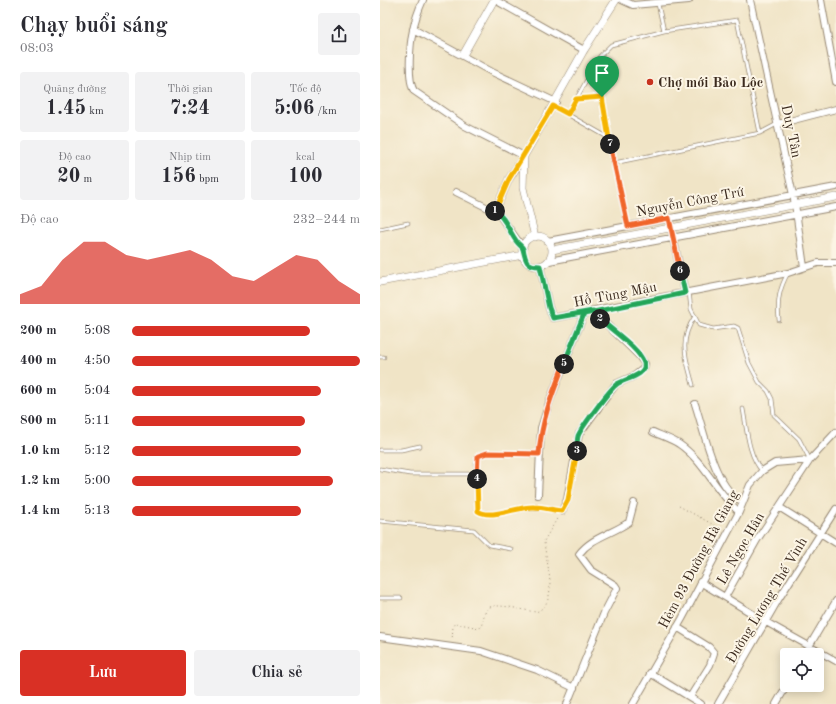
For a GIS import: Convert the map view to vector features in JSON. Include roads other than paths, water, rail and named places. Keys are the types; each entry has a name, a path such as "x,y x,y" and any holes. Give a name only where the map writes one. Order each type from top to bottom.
{"street":[{"path":"423,0 413,29 410,72 411,87 414,92 465,126 524,156"},
{"path":"464,55 494,0 584,50"},
{"path":"495,211 509,179 555,104 584,50 616,0"},
{"path":"622,0 633,5 658,4 689,0"},
{"name":"Duy Tân","path":"750,0 793,195 804,267"},
{"path":"821,0 836,82"},
{"path":"413,29 555,104"},
{"path":"778,124 836,110"},
{"path":"524,156 523,188 535,237"},
{"name":"Nguyễn Công Trứ","path":"548,241 836,187"},
{"path":"456,192 495,211 504,220 529,264 540,266 549,261 836,206"},
{"name":"Nguyễn Công Trứ","path":"552,250 836,197"},
{"path":"669,218 687,293"},
{"path":"523,252 529,239 542,237 548,241 552,250 549,261"},
{"path":"380,282 523,252"},
{"name":"Hồ Tùng Mậu","path":"540,266 549,308 553,318 584,314 788,273 818,263 836,263"},
{"path":"562,511 568,500 579,434 616,384 634,376 644,368 644,364 640,356 593,311"},
{"path":"538,495 539,454 541,433 545,415 584,314"},
{"path":"695,404 711,457 720,475 736,498 742,501"},
{"path":"653,432 679,444 690,454 728,502 738,512"},
{"path":"779,507 810,460 836,432"},
{"name":"Hẻm 93 Đường Hà Giang","path":"633,704 677,627 728,532 750,485 762,471 775,463 810,460"},
{"path":"567,704 604,613 617,588 615,585 591,570 578,554 583,548 604,534 619,529 629,522 634,503"},
{"name":"Lê Ngọc Hân","path":"726,597 757,540 779,507 836,543"},
{"name":"Đường Lương Thế Vinh","path":"718,704 766,622 836,509"},
{"path":"700,582 766,622 836,661"},
{"path":"810,646 836,601"},
{"path":"677,627 709,647 714,653 710,665 690,697"},
{"path":"380,637 481,651 504,658 574,688"},
{"path":"650,674 701,704"},
{"path":"776,704 783,692"}],"lane":[{"path":"658,4 664,31"},
{"path":"568,114 600,56 611,45 664,31 737,20 760,133"},
{"path":"576,99 602,97 614,163 628,226"},
{"path":"555,104 568,114 609,138"},
{"path":"614,163 760,133 778,124"},
{"path":"380,228 408,223"},
{"path":"779,320 777,304 779,293 788,273"},
{"path":"687,293 691,309 699,325 713,329 734,326 738,328 749,363 759,382 768,391 772,400 774,415 799,439 810,460"},
{"path":"693,385 684,354 689,325 694,316"},
{"path":"743,409 753,456 756,464 762,471"},
{"path":"380,450 401,450 420,446"},
{"path":"539,454 487,453 478,456 476,474 478,511 490,514 533,507 562,511"},
{"path":"380,469 410,474 476,474"},
{"path":"380,521 474,530 489,544 511,549"},
{"path":"380,598 401,598"}],"place":[{"name":"Chợ mới Bảo Lộc","path":"650,82"}]}
